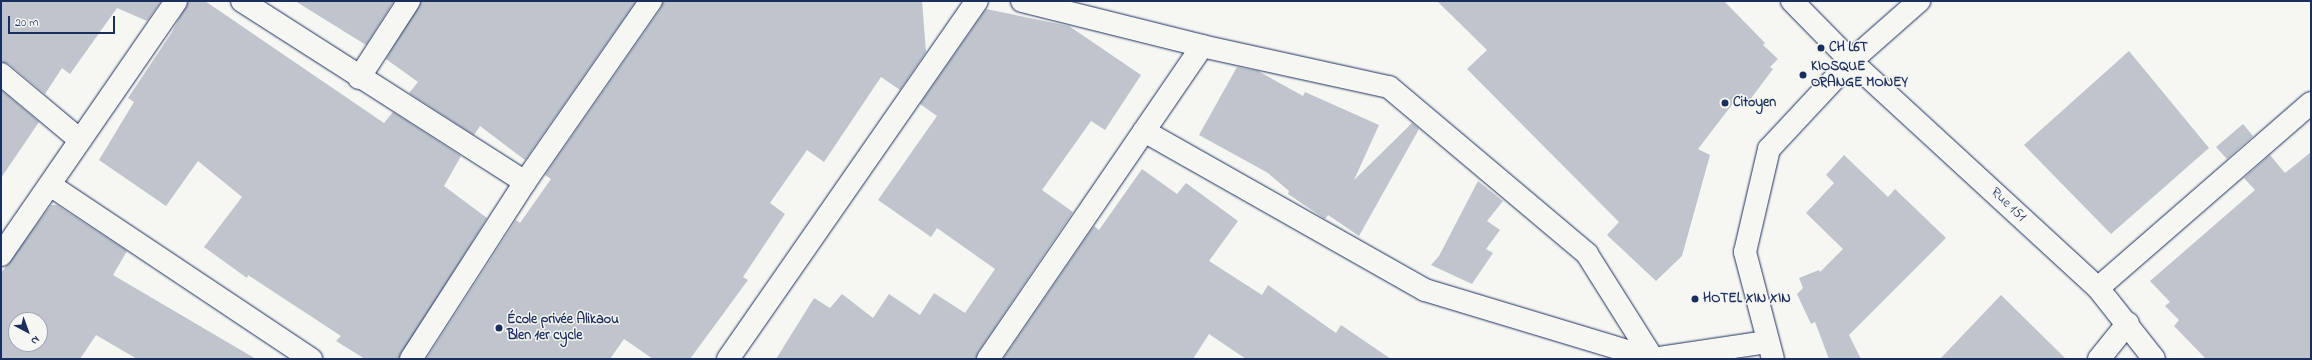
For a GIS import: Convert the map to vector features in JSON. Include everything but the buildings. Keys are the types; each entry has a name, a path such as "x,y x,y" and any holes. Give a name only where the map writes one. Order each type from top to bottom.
{"street":[{"path":"1,255 176,1"},
{"path":"242,1 359,78 525,182"},
{"path":"359,78 409,1"},
{"path":"411,359 525,182 651,1"},
{"path":"728,359 977,1"},
{"path":"1022,1 1202,46 1389,87 1587,254 1653,359"},
{"name":"Rue 151","path":"1792,1 1851,61 2098,288 2128,323 2154,359"},
{"path":"1144,131 1425,290 1653,359 1770,351 1745,252 1769,149 1851,61 1919,1"},
{"path":"989,359 1202,46"},
{"path":"1,74 80,140"},
{"path":"2098,288 2311,103"},
{"path":"50,185 311,359"},
{"path":"2099,359 2128,323"}],"place":[{"name":"CH L6T","path":"1821,48"},
{"name":"KIOSQUE ORANGE MONEY","path":"1803,75"},
{"name":"Citoyen","path":"1725,103"},
{"name":"HOTEL XIN XIN","path":"1695,299"},
{"name":"École privée Alikaou Blen 1er cycle","path":"499,328"}]}
